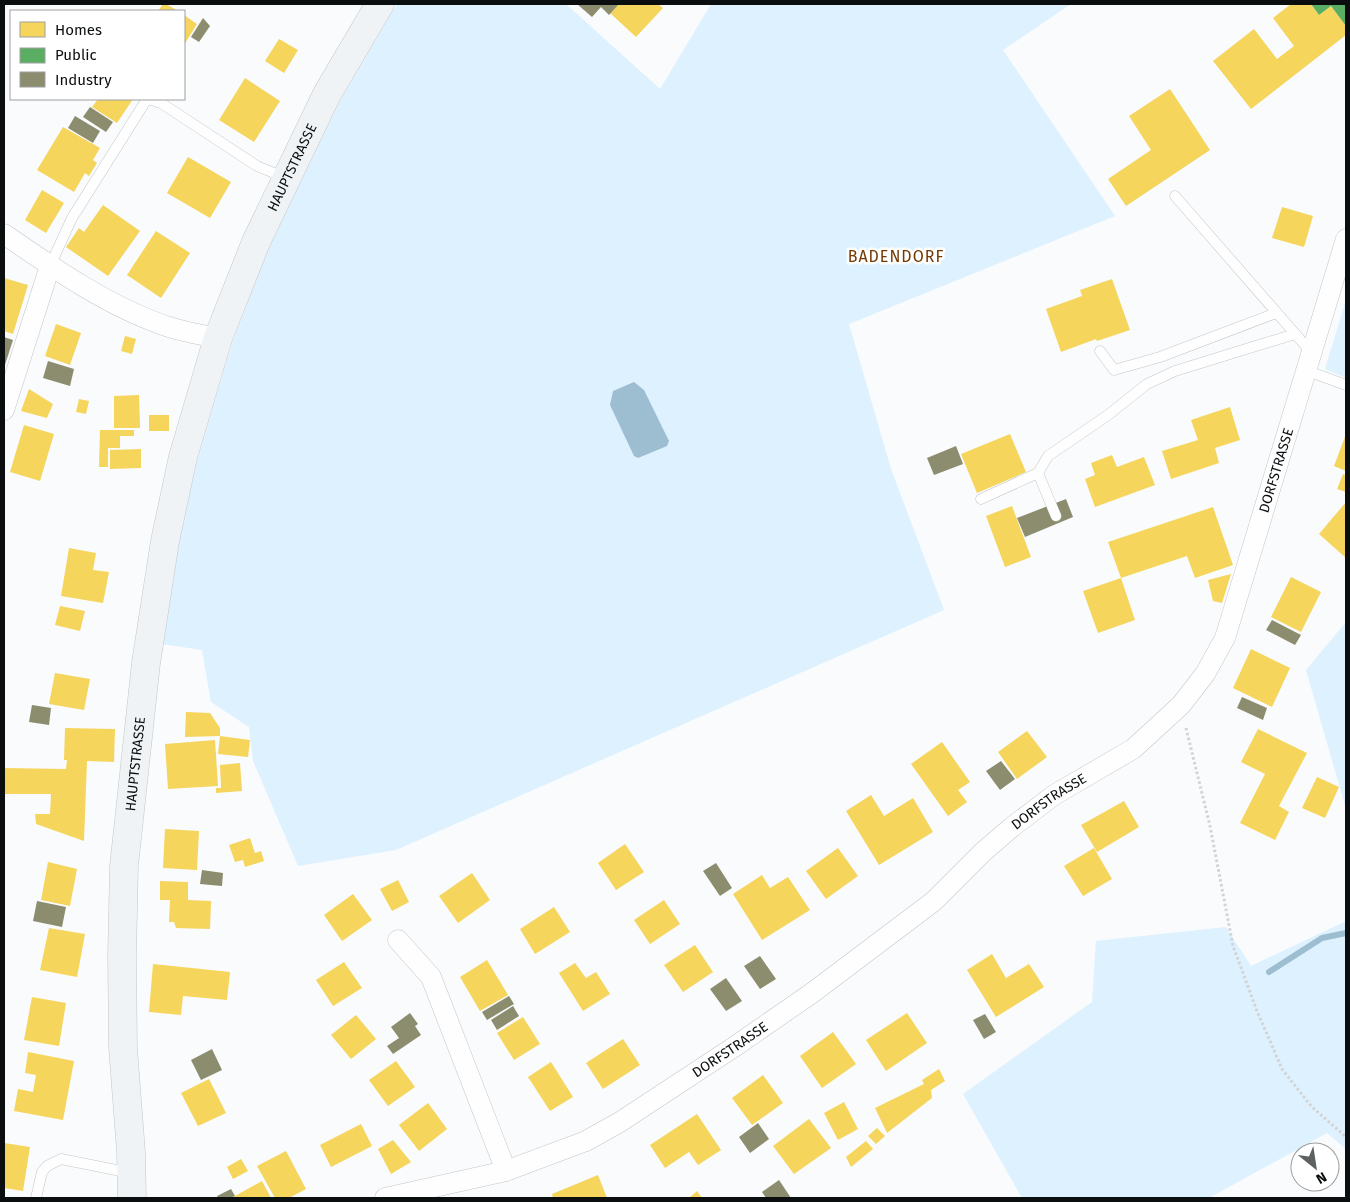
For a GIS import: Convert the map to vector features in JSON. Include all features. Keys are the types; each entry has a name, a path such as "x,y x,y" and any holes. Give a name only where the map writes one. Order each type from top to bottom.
{"main road":[{"name":"HAUPTSTRASSE","path":"132,1186 123,1048 122,955 124,866 146,663 165,541 183,457 218,338 256,242 327,94 380,4"}],"street":[{"path":"4,234 50,266 125,310 171,328 218,338"},
{"name":"DORFSTRASSE","path":"385,1198 506,1171 586,1141 620,1122 789,1009 934,901 983,852 1012,827 1054,795 1133,749 1181,705 1205,674 1225,638 1346,239"},
{"path":"4,410 50,266"},
{"path":"398,940 430,977 506,1171"}],"lane":[{"path":"50,266 72,218 147,100"},
{"path":"151,100 161,104 257,166 287,179"},
{"path":"1175,196 1294,334 1308,361 1346,385"},
{"path":"1100,351 1114,370 1160,357 1276,313"},
{"path":"981,499 1038,473 1048,456 1108,415 1147,384 1175,371 1294,334"},
{"path":"1038,473 1056,516"},
{"path":"36,1198 42,1172 47,1166 61,1159 132,1186"}],"path":[{"path":"1181,705 1210,826 1233,946 1257,1011 1282,1069 1311,1106 1346,1137"}],"shaded area":[{"path":"397,4 566,4 660,89 711,4 1071,4 1003,50 1115,216 849,324 891,469 944,610 396,850 298,866 253,761 249,727 211,702 202,650 161,644 179,543 197,461 232,343 269,248 340,101"},
{"path":"1346,300 1346,378 1325,369"},
{"path":"634,382 644,390 669,441 667,446 638,458 634,456 610,405 613,391"},
{"path":"1346,622 1346,809 1306,670"},
{"path":"1346,921 1346,1149 1327,1133 1311,1142 1290,1142 1290,1153 1209,1198 1022,1198 963,1094 1092,1002 1096,941 1226,927 1251,966"}],"building: Homes":[{"path":"163,4 166,4 176,10 159,10"},
{"path":"619,4 658,4 663,8 636,37 610,13"},
{"path":"1291,4 1311,4 1319,15 1331,6 1346,26 1346,35 1251,109 1213,61 1254,29 1277,59 1294,46 1273,18"},
{"path":"185,16 197,24 185,43"},
{"path":"279,39 298,50 284,73 265,61"},
{"path":"245,78 280,101 254,142 219,120"},
{"path":"1170,89 1210,150 1126,206 1108,179 1151,150 1129,116"},
{"path":"97,100 132,100 117,123 92,107"},
{"path":"63,127 100,148 93,160 97,163 89,176 85,173 74,192 37,170"},
{"path":"188,157 231,182 210,218 167,193"},
{"path":"42,190 64,203 46,233 25,220"},
{"path":"103,205 140,231 108,276 66,247 79,228 84,232"},
{"path":"1282,207 1313,216 1304,247 1272,238"},
{"path":"156,231 190,253 161,298 127,275"},
{"path":"4,278 28,285 13,334 4,331"},
{"path":"1112,279 1130,330 1097,341 1096,339 1061,352 1046,309 1082,296 1080,290"},
{"path":"56,324 81,333 70,365 45,356"},
{"path":"125,336 136,339 132,354 121,351"},
{"path":"29,389 53,404 47,418 21,411"},
{"path":"139,395 140,428 114,428 114,396"},
{"path":"79,399 89,401 86,414 76,412"},
{"path":"1230,407 1240,440 1215,448 1219,463 1171,479 1162,451 1198,440 1191,420"},
{"path":"149,415 169,415 169,431 149,431"},
{"path":"24,425 54,434 40,481 10,472"},
{"path":"100,430 134,430 134,436 120,436 120,448 108,448 108,467 99,467"},
{"path":"1010,434 1026,472 977,493 961,454"},
{"path":"1346,434 1346,471 1334,466"},
{"path":"141,449 141,468 110,469 110,450"},
{"path":"1112,455 1117,467 1144,457 1155,485 1095,507 1085,479 1095,475 1091,463"},
{"path":"1343,474 1346,475 1346,492 1337,489"},
{"path":"1346,502 1346,558 1319,534"},
{"path":"1012,506 1031,557 1005,567 986,516"},
{"path":"1213,507 1233,565 1195,578 1187,556 1121,578 1108,542"},
{"path":"69,548 96,553 93,570 109,572 103,603 61,596"},
{"path":"1231,574 1222,603 1213,601 1208,580"},
{"path":"1291,577 1321,592 1301,632 1271,617"},
{"path":"1121,578 1135,620 1098,633 1083,591"},
{"path":"60,606 85,611 80,631 55,625"},
{"path":"1251,649 1290,668 1272,707 1233,688"},
{"path":"55,673 90,679 84,710 49,704"},
{"path":"186,712 210,713 220,728 220,736 185,737"},
{"path":"65,728 115,729 114,762 87,761 84,841 36,824 35,814 50,814 51,794 4,794 4,768 66,769 67,760 64,760"},
{"path":"1258,729 1307,753 1279,806 1289,812 1275,840 1240,823 1265,774 1241,762"},
{"path":"1027,731 1047,757 1017,779 998,752"},
{"path":"220,736 250,740 248,757 218,754"},
{"path":"215,740 218,786 168,789 165,744"},
{"path":"942,742 970,782 958,790 967,802 948,816 911,764"},
{"path":"240,763 242,791 216,793 216,788 221,788 220,765"},
{"path":"1317,777 1339,787 1325,818 1302,808"},
{"path":"871,795 884,816 913,798 933,832 879,865 846,811"},
{"path":"1124,801 1139,827 1097,852 1081,825"},
{"path":"165,829 199,831 197,870 163,868"},
{"path":"250,838 255,853 261,851 264,861 245,867 243,860 235,862 229,845"},
{"path":"625,844 644,872 616,890 598,863"},
{"path":"838,848 858,876 826,899 806,871"},
{"path":"1094,848 1112,879 1083,896 1064,866"},
{"path":"48,862 77,869 70,906 41,900"},
{"path":"472,873 490,900 458,923 439,896"},
{"path":"762,875 770,888 788,877 810,910 762,940 733,894"},
{"path":"398,880 409,902 392,911 380,889"},
{"path":"160,881 188,882 188,900 211,901 210,929 176,928 174,922 169,922 170,900 160,900"},
{"path":"353,894 372,920 342,941 324,915"},
{"path":"664,900 680,924 650,944 634,920"},
{"path":"554,907 570,932 535,954 520,929"},
{"path":"49,928 85,934 77,977 40,970"},
{"path":"695,945 713,972 683,992 664,965"},
{"path":"992,954 1006,978 1029,964 1044,987 996,1017 967,970"},
{"path":"487,960 508,995 480,1011 460,977"},
{"path":"344,962 362,988 333,1006 316,980"},
{"path":"575,963 586,978 596,972 610,994 583,1011 559,973"},
{"path":"153,964 230,972 227,1000 183,996 181,1015 149,1012"},
{"path":"32,997 66,1003 59,1046 24,1040"},
{"path":"907,1013 927,1043 886,1071 866,1040"},
{"path":"356,1015 376,1039 351,1059 331,1035"},
{"path":"523,1017 540,1044 514,1060 497,1033"},
{"path":"833,1032 856,1064 822,1088 800,1056"},
{"path":"623,1039 640,1065 603,1089 586,1063"},
{"path":"28,1052 74,1061 63,1120 14,1111 18,1089 33,1092 36,1075 25,1073"},
{"path":"396,1061 415,1087 388,1106 369,1080"},
{"path":"551,1062 573,1097 550,1111 528,1077"},
{"path":"939,1069 945,1081 931,1090 932,1098 887,1133 875,1108 924,1084 922,1080"},
{"path":"763,1075 783,1103 752,1125 732,1098"},
{"path":"209,1079 226,1113 198,1126 181,1093"},
{"path":"844,1102 858,1129 838,1140 824,1113"},
{"path":"428,1103 447,1129 419,1151 399,1125"},
{"path":"697,1114 721,1150 698,1165 689,1152 665,1168 650,1145"},
{"path":"809,1119 831,1148 794,1174 773,1146"},
{"path":"361,1124 372,1146 331,1167 320,1145"},
{"path":"877,1128 885,1136 876,1144 868,1136"},
{"path":"393,1140 411,1162 391,1174 378,1149"},
{"path":"866,1141 873,1149 851,1167 846,1157"},
{"path":"4,1143 30,1147 23,1191 4,1188"},
{"path":"286,1151 306,1189 289,1198 275,1198 257,1166"},
{"path":"241,1159 248,1171 233,1179 227,1167"},
{"path":"598,1175 607,1198 553,1198 552,1194"},
{"path":"262,1181 271,1198 230,1198 235,1196"},
{"path":"697,1191 702,1198 689,1198"}],"building: Public":[{"path":"1311,4 1346,4 1346,26 1331,6 1319,15"}],"building: Industry":[{"path":"577,4 619,4 609,15 601,7 592,17"},
{"path":"203,18 210,26 199,42 191,37"},
{"path":"90,107 113,122 106,132 83,117"},
{"path":"75,116 100,131 93,143 68,128"},
{"path":"4,337 13,340 4,368"},
{"path":"48,361 74,369 70,386 43,378"},
{"path":"956,446 963,464 934,475 927,458"},
{"path":"1066,499 1073,517 1025,537 1017,518"},
{"path":"1272,620 1301,635 1295,645 1266,630"},
{"path":"1242,697 1267,708 1263,720 1237,708"},
{"path":"32,705 51,708 49,725 29,722"},
{"path":"1001,761 1015,779 1000,790 986,771"},
{"path":"716,863 732,888 720,896 703,871"},
{"path":"202,870 223,873 222,886 200,884"},
{"path":"37,901 66,907 62,927 33,921"},
{"path":"760,956 776,979 760,989 744,966"},
{"path":"726,978 742,1001 726,1011 710,989"},
{"path":"509,996 514,1004 487,1020 482,1012"},
{"path":"513,1006 519,1016 497,1030 491,1020"},
{"path":"410,1013 418,1024 415,1026 421,1035 393,1054 387,1046 399,1038 391,1027"},
{"path":"985,1014 996,1032 984,1039 973,1020"},
{"path":"212,1049 222,1070 201,1080 191,1060"},
{"path":"758,1123 769,1139 750,1153 739,1137"},
{"path":"779,1180 791,1198 766,1198 762,1192"},
{"path":"231,1189 235,1196 218,1198 217,1196"}],"waterway":[{"path":"1269,972 1322,938 1346,933"}],"district":[{"name":"BADENDORF","path":"896,256"}]}
